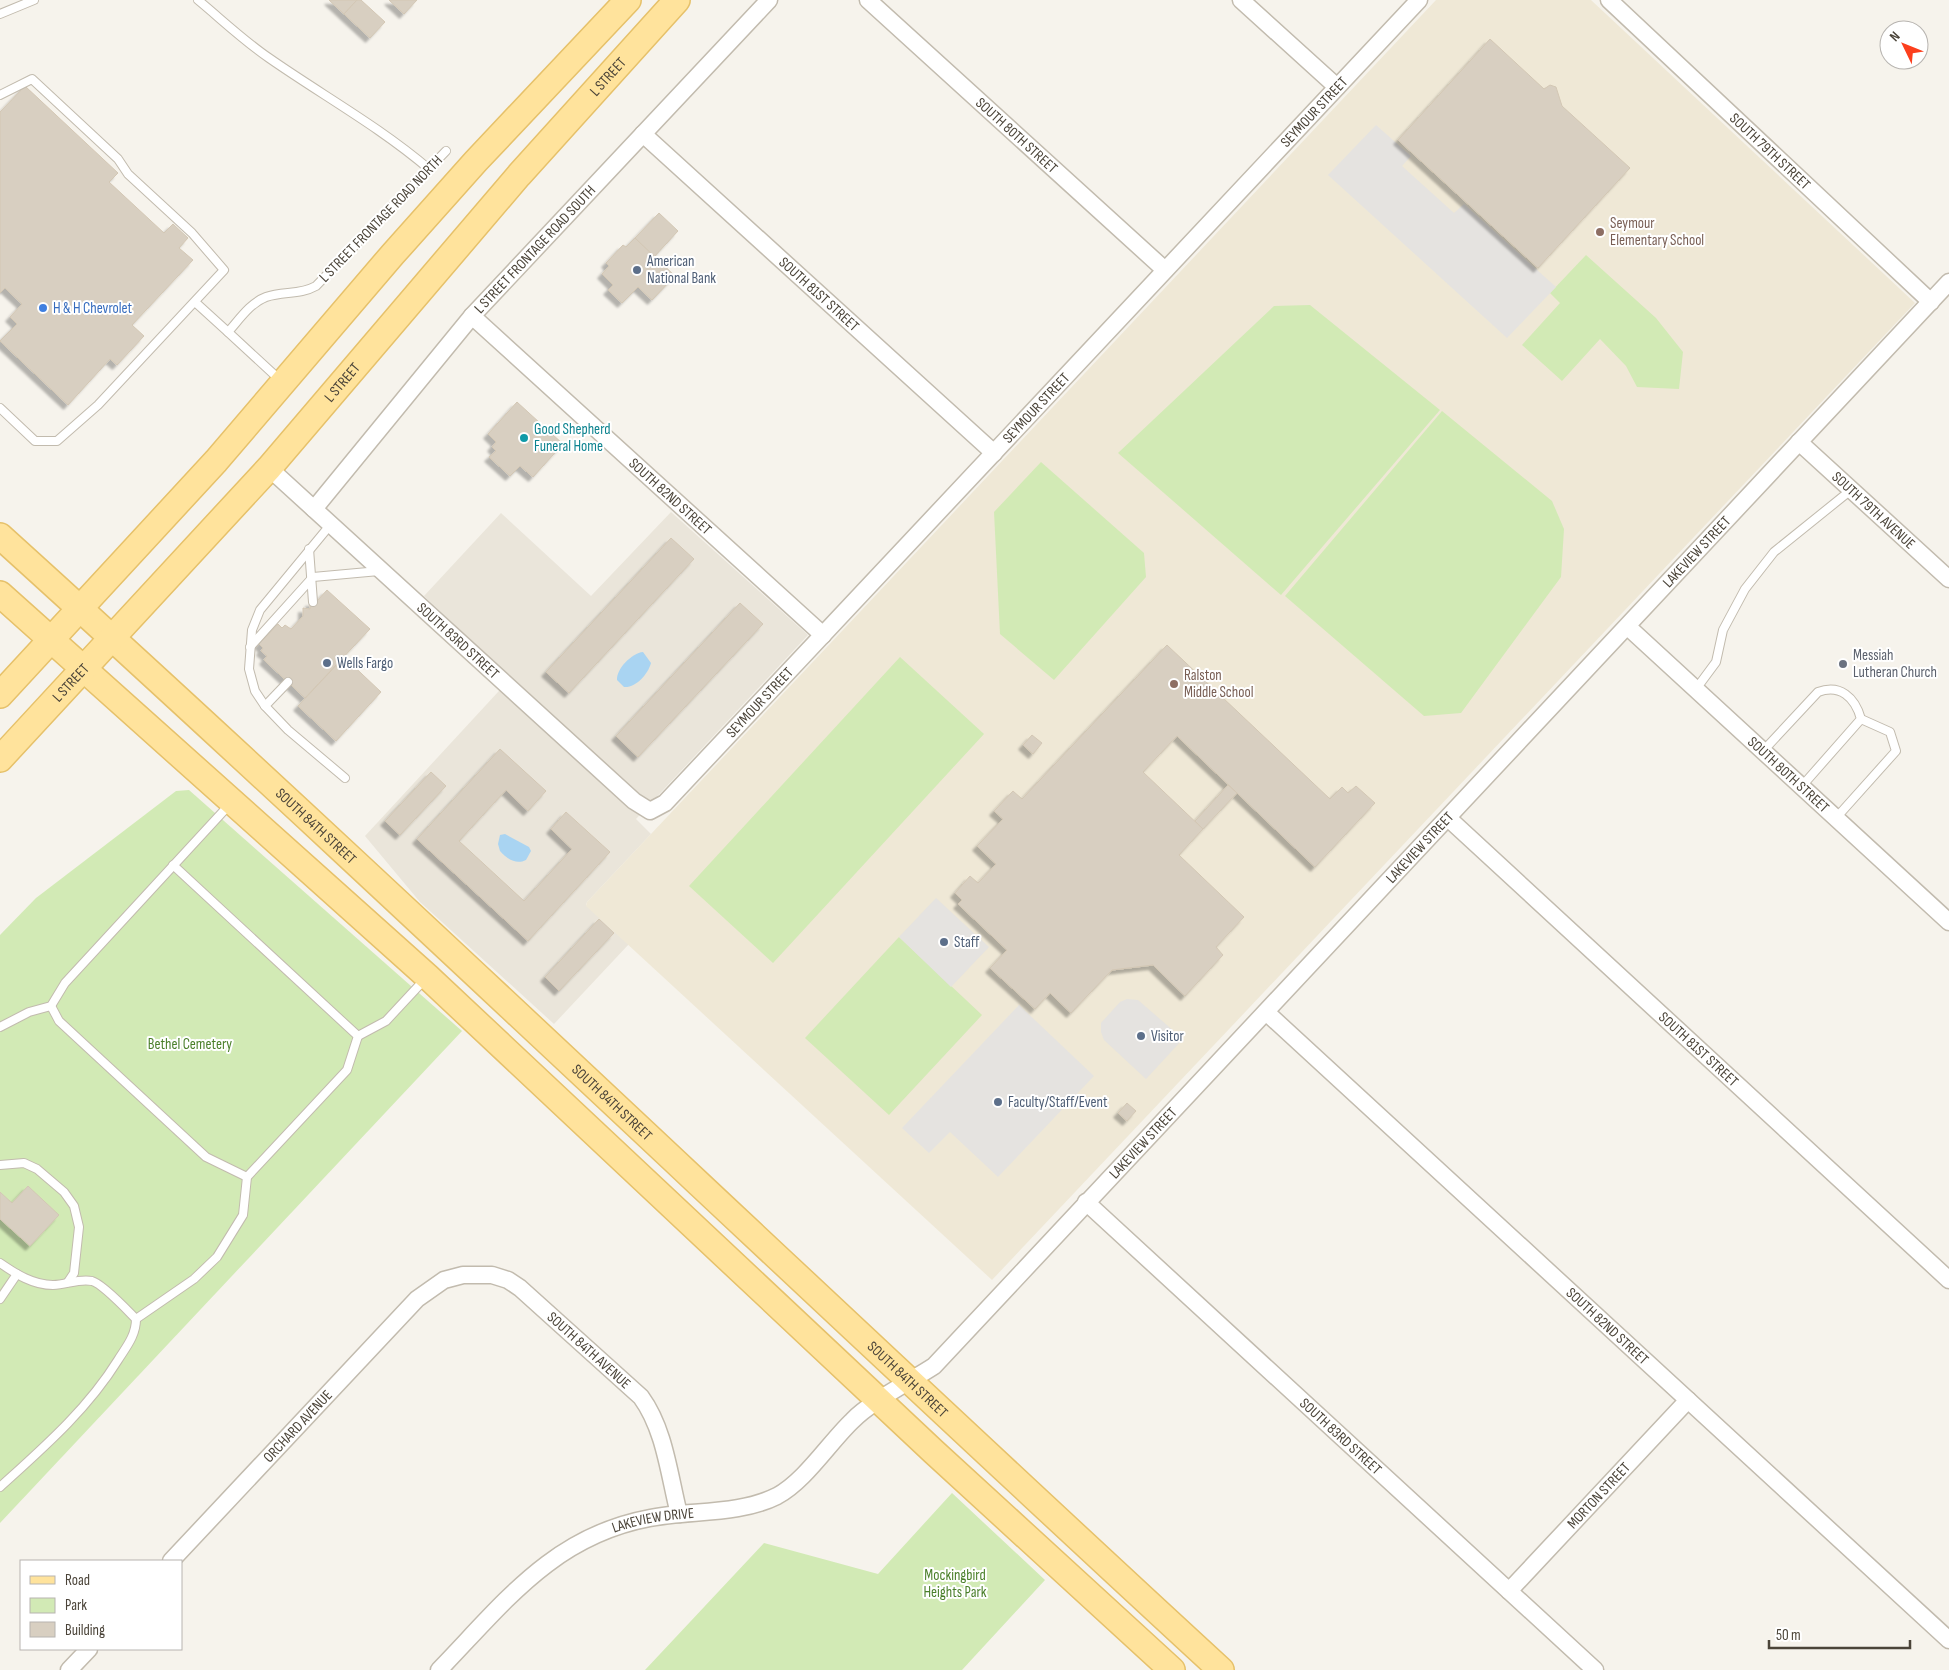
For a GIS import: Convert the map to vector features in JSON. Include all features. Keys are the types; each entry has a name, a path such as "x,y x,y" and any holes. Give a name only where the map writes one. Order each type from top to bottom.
{"main road":[{"path":"0,695 210,468 393,254 476,161 628,0"},
{"name":"L STREET","path":"0,759 114,639 269,468 519,175 676,0"},
{"name":"SOUTH 84TH STREET","path":"0,536 81,608 428,928 1221,1670"},
{"path":"0,594 428,977 1172,1670"}],"street":[{"name":"L STREET FRONTAGE ROAD SOUTH","path":"314,509 472,316 769,0"},
{"name":"SOUTH 80TH STREET","path":"868,0 1165,270"},
{"path":"1241,0 1337,87"},
{"name":"SEYMOUR STREET","path":"650,811 665,804 1419,0"},
{"name":"SOUTH 79TH STREET","path":"1609,0 1931,302"},
{"name":"SOUTH 81ST STREET","path":"643,134 994,453"},
{"name":"LAKEVIEW STREET","path":"881,1400 934,1366 1949,282"},
{"name":"SOUTH 82ND STREET","path":"472,316 823,635"},
{"name":"SOUTH 79TH AVENUE","path":"1799,442 1949,579"},
{"name":"SOUTH 83RD STREET","path":"269,468 634,801 650,811"},
{"name":"SOUTH 80TH STREET","path":"1628,626 1949,922"},
{"name":"SOUTH 81ST STREET","path":"1448,818 1949,1280"},
{"name":"SOUTH 82ND STREET","path":"1266,1012 1949,1640"},
{"name":"SOUTH 83RD STREET","path":"1086,1202 1595,1670"},
{"name":"SOUTH 84TH AVENUE","path":"425,1292 444,1280 475,1273 492,1275 520,1288 641,1397 650,1410 659,1434 679,1514"},
{"name":"ORCHARD AVENUE","path":"172,1560 425,1292"},
{"name":"LAKEVIEW DRIVE","path":"440,1670 523,1583 544,1565 572,1546 602,1531 626,1524 679,1514 749,1506 779,1495 793,1484 853,1419 881,1400"},
{"name":"MORTON STREET","path":"1509,1590 1688,1400"},
{"path":"69,1670 88,1650"}],"lane":[{"path":"0,14 34,0"},
{"path":"198,0 267,56 359,119 390,136 429,169"},
{"path":"0,95 32,80 118,160 128,174 192,232 224,270 98,405 57,441 36,441 0,408"},
{"name":"L STREET FRONTAGE ROAD NORTH","path":"228,332 258,301 274,295 302,293 316,286 446,151"},
{"path":"195,302 284,383"},
{"path":"1696,689 1716,662 1723,630 1745,589 1774,552 1851,490"},
{"path":"331,524 260,610 252,630 249,668 252,681 265,706 288,730 345,778"},
{"path":"309,549 313,578 313,602"},
{"path":"250,647 313,578 381,571"},
{"path":"265,706 288,682"},
{"path":"1763,751 1818,692 1830,688 1844,693 1858,706 1861,719"},
{"path":"1802,786 1861,719"},
{"path":"1836,818 1896,751 1890,732 1861,719"},
{"path":"0,1027 29,1012 51,1006 65,983 231,802"},
{"path":"173,865 358,1036"},
{"path":"136,1318 194,1279 216,1257 243,1215 247,1177 347,1070 358,1036 386,1021 428,977"},
{"path":"51,1006 59,1021 206,1157 247,1177"},
{"path":"0,1165 24,1163 37,1169 64,1192 74,1206 79,1227 74,1273 68,1282"},
{"path":"0,1263 26,1280 54,1285 84,1280 94,1281 136,1318 136,1332 105,1380 61,1432 0,1487"},
{"path":"0,1299 17,1274"}],"shaded area":[{"name":"Ralston Middle School","path":"1436,0 1591,0 1915,303 992,1280 586,906 587,902"},
{"path":"1376,125 1411,156 1402,166 1454,213 1464,204 1556,287 1507,338 1328,175"},
{"path":"671,512 808,635 636,819 651,834 586,905 629,944 554,1024 420,902 365,836 511,678 424,596 501,513 591,596"},
{"name":"Staff","path":"936,898 989,947 951,987 899,937"},
{"name":"Visitor","path":"1127,999 1138,1000 1183,1039 1146,1079 1104,1040 1101,1032 1101,1023 1120,1002"},
{"name":"Faculty/Staff/Event","path":"1019,1005 1094,1076 998,1177 950,1132 929,1153 902,1128"}],"green space":[{"path":"1586,255 1656,318 1683,352 1679,389 1637,387 1626,366 1600,339 1562,381 1522,345 1560,303 1550,293"},
{"path":"1310,305 1440,410 1281,595 1118,453 1274,306"},
{"path":"1442,411 1552,501 1564,529 1561,577 1461,713 1424,716 1285,596"},
{"path":"1041,462 1144,553 1146,577 1054,680 1000,634 994,512"},
{"path":"900,657 984,734 773,963 689,886"},
{"name":"Bethel Cemetery","path":"189,790 462,1031 0,1523 0,935 36,898 176,791"},
{"path":"899,937 982,1015 889,1115 805,1038"},
{"name":"Mockingbird Heights Park","path":"952,1493 1045,1580 962,1670 645,1670 764,1543 878,1574"}],"water":[{"path":"643,652 651,663 647,672 637,683 624,687 617,680 619,671 630,658"},
{"path":"505,834 529,847 531,851 526,860 519,862 512,860 500,851 498,844 500,835"}],"building":[{"path":"329,0 357,0 344,14"},
{"path":"357,0 361,0 385,22 370,38 344,14"},
{"path":"389,0 417,0 404,14"},
{"path":"1490,39 1544,89 1550,85 1556,87 1562,106 1630,168 1538,268 1398,140"},
{"path":"25,86 118,173 109,182 164,233 173,224 188,238 179,248 193,260 132,325 144,336 117,365 110,359 68,405 0,341 17,324 10,317 22,304 5,288 0,293 0,112"},
{"path":"659,213 678,231 654,257 635,238"},
{"name":"American National Bank","path":"635,238 675,276 652,300 638,287 622,303 608,290 613,285 602,274 609,266 606,263 623,245 626,247"},
{"name":"Good Shepherd Funeral Home","path":"517,402 563,444 533,477 520,466 510,476 489,457 496,451 492,447 496,442 488,434"},
{"path":"671,538 694,559 569,693 546,672"},
{"path":"327,590 370,629 305,698 264,660 267,656 261,651 263,648 259,644 278,624 282,628 285,625 291,629 303,616 303,608 310,609 310,602 316,602"},
{"path":"740,603 763,624 638,757 616,736"},
{"path":"1167,645 1330,799 1342,787 1348,793 1356,786 1375,803 1315,867 1177,736 1143,772 1203,829 1179,855 1244,917 1216,947 1223,955 1185,996 1153,965 1112,970 1071,1013 1050,993 1035,1009 990,968 1007,950 958,904 962,900 955,893 970,876 978,883 996,864 977,846 1003,819 994,811 1013,791 1022,799"},
{"path":"344,657 381,692 336,741 298,706"},
{"path":"1032,735 1042,743 1033,754 1023,745"},
{"path":"500,749 546,791 528,811 506,790 459,841 524,901 572,849 551,829 566,812 610,852 528,941 417,839"},
{"path":"431,772 446,786 400,835 385,821"},
{"path":"1228,785 1237,793 1203,829 1195,821"},
{"path":"599,919 614,933 559,991 545,977"},
{"path":"1127,1103 1136,1111 1127,1121 1118,1113"},
{"path":"28,1186 59,1215 30,1246 0,1219 0,1192 12,1203"}],"place":[{"name":"Seymour Elementary School","path":"1600,232"},
{"name":"American National Bank","path":"637,270"},
{"name":"H & H Chevrolet","path":"43,308"},
{"name":"Good Shepherd Funeral Home","path":"524,438"},
{"name":"Wells Fargo","path":"327,663"},
{"name":"Messiah Lutheran Church","path":"1843,664"},
{"name":"Ralston Middle School","path":"1174,684"},
{"name":"Staff","path":"944,942"},
{"name":"Visitor","path":"1141,1036"},
{"name":"Faculty/Staff/Event","path":"998,1102"}]}
